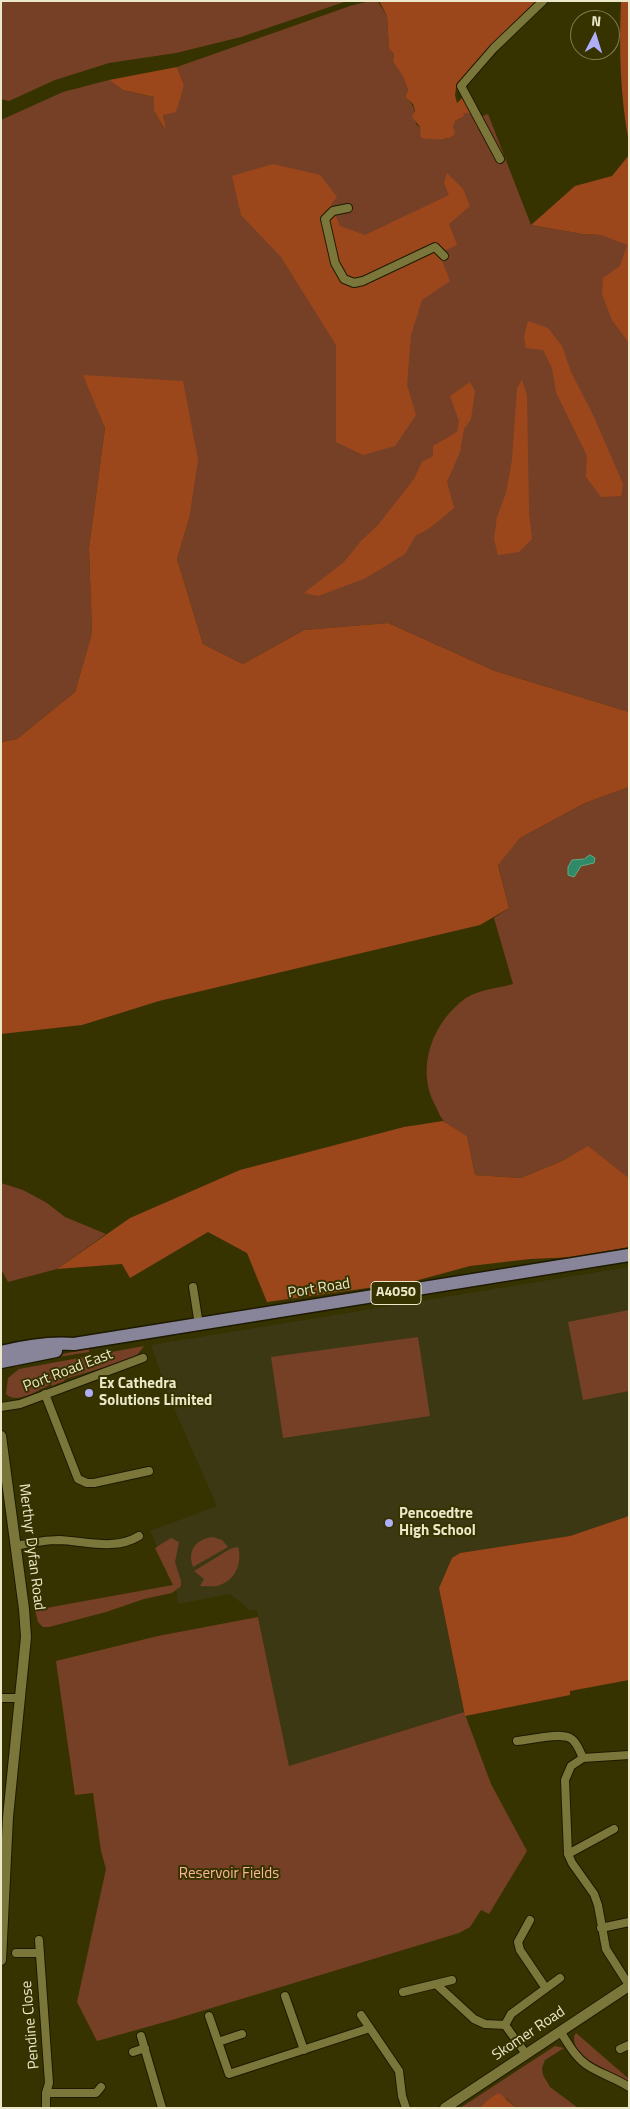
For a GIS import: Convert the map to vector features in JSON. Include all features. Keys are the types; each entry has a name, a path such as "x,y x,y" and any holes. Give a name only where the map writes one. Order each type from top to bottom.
{"main road":[{"name":"Port Road","path":"1,1352 45,1344 74,1344 199,1325 629,1256"},
{"name":"Port Road","path":"1,1362 61,1350 74,1344"}],"street":[{"path":"500,159 461,86 494,48 543,1"},
{"path":"348,208 333,211 325,219 335,263 344,279 354,283 363,281 435,247 444,256"},
{"path":"193,1287 199,1325"},
{"name":"Port Road East","path":"1,1407 20,1404 143,1358"},
{"path":"44,1394 78,1479 87,1483 94,1483 149,1471"},
{"name":"Merthyr Dyfan Road","path":"1,1436 26,1628 20,1698 5,1817 1,1960"},
{"path":"16,1546 58,1540 110,1544 134,1539 139,1536"},
{"path":"1,1698 20,1698"},
{"path":"518,1742 560,1736 570,1738 583,1758"},
{"path":"629,1755 583,1758 570,1766 565,1780 568,1854 572,1863 594,1894 598,1905 606,1949 629,1985"},
{"path":"568,1854 614,1829"},
{"path":"530,1920 518,1942 520,1950 545,1987"},
{"path":"601,1928 629,1922"},
{"name":"Pendine Close","path":"39,1940 49,2083 46,2093 46,2108"},
{"path":"16,1953 39,1953"},
{"path":"505,2025 511,2014 545,1987 560,1978"},
{"path":"403,1992 452,1980"},
{"path":"436,1984 474,2019 485,2024 505,2025"},
{"name":"Skomer Road","path":"445,2108 629,1985"},
{"path":"285,1996 304,2050"},
{"path":"361,2015 399,2071 402,2096 406,2108"},
{"path":"209,2016 229,2074 370,2028"},
{"path":"505,2025 526,2054"},
{"path":"560,2031 574,2052 587,2065 629,2087"},
{"path":"218,2042 242,2034"},
{"path":"141,2036 162,2108"},
{"path":"620,2049 629,2045"},
{"path":"133,2052 145,2048"},
{"path":"46,2093 96,2093 100,2087"}],"shaded area":[{"path":"379,1 538,1 456,88 457,103 462,98 475,106 480,126 476,127 472,113 464,113 463,117 455,121 453,127 455,134 452,137 439,139 421,138 420,127 412,117 415,111 413,104 405,97 408,90 403,76 393,62 394,54 389,49 387,16"},
{"path":"621,1 629,1 629,143 621,72"},
{"path":"177,67 184,85 176,112 163,115 166,131 154,111 154,97 123,90 109,80"},
{"path":"629,155 629,343 612,320 602,294 603,278 620,266 627,245 601,235 582,234 531,225 575,186 612,176"},
{"path":"273,164 320,175 337,197 331,204 340,226 365,235 449,195 444,183 447,173 463,189 470,206 449,224 457,245 439,253 450,281 422,300 411,335 407,385 416,415 395,446 363,455 336,442 336,345 281,257 241,215 232,176"},
{"path":"528,321 548,328 562,346 571,372 594,417 623,484 621,496 601,497 586,477 587,456 556,392 552,368 543,350 526,348 524,337"},
{"path":"83,375 183,381 198,460 189,519 177,559 203,644 243,664 304,630 388,623 495,671 629,712 629,787 585,803 520,838 498,865 509,908 480,925 159,1001 82,1025 1,1034 1,742 17,739 75,692 92,633 89,548 105,428"},
{"path":"522,380 527,396 529,512 532,539 519,552 498,555 494,539 497,517 506,493 512,460 517,388"},
{"path":"470,382 475,391 471,419 464,429 460,452 447,482 454,508 430,528 416,535 405,554 366,578 318,596 304,593 344,562 361,541 378,525 414,479 422,462 433,456 433,446 457,432 459,421 450,396"},
{"path":"590,855 595,858 594,863 581,866 574,877 568,875 568,867 572,860 584,859"},
{"path":"443,1121 467,1136 475,1175 521,1178 564,1160 588,1146 629,1178 629,1247 575,1257 530,1259 470,1266 411,1282 267,1302 247,1253 208,1232 130,1278 122,1264 57,1269 130,1218 240,1170 404,1127"},
{"name":"Pencoedtre High School","path":"629,1267 629,1516 570,1536 460,1553 439,1588 464,1712 289,1766 257,1610 250,1610 230,1594 178,1604 176,1588 150,1531 217,1506 169,1397 151,1345"},
{"path":"629,1516 629,1680 570,1691 570,1695 465,1716 439,1588 452,1558 460,1553 570,1536"},
{"path":"499,2093 516,2108 479,2108 490,2098"}],"green space":[{"path":"1,1 347,1 241,37 176,53 109,63 55,80 9,101 1,99"},
{"path":"366,2 378,2 387,16 389,49 394,54 393,62 403,75 408,90 405,97 414,109 416,124 432,139 447,139 455,121 463,117 463,113 472,113 476,126 480,117 488,114 531,225 582,234 602,235 629,245 629,712 495,671 388,623 304,630 243,664 203,644 177,559 189,519 84,375 105,428 89,548 92,633 75,692 17,739 1,742 1,120 63,92 109,80 123,90 154,97 154,111 165,130 163,115 184,85 177,67"},
{"path":"629,787 629,1178 588,1147 564,1160 521,1178 475,1175 467,1136 443,1120 429,1091 427,1061 436,1032 454,1008 466,998 476,993 513,984 494,918 509,908 498,864 520,838 585,803"},
{"path":"1,1183 23,1190 47,1203 65,1217 106,1234 57,1269 8,1282 1,1269"},
{"path":"629,1310 629,1391 583,1400 568,1322"},
{"path":"418,1337 430,1416 283,1438 271,1357"},
{"path":"144,1346 135,1358 65,1379 52,1386 51,1384 21,1397 10,1397 6,1394 8,1378 19,1369"},
{"path":"89,1349 89,1352 34,1361 16,1367 15,1363"},
{"path":"213,1537 222,1540 228,1547 193,1567 191,1555 194,1546 202,1540"},
{"path":"171,1538 179,1542 175,1562 181,1581 181,1586 172,1593 144,1599 106,1612 49,1627 43,1627 38,1622 35,1610 173,1585 155,1548"},
{"path":"238,1547 238,1566 228,1581 217,1586 200,1586 204,1579 194,1571 230,1549"},
{"name":"Reservoir Fields","path":"258,1617 289,1766 464,1712 491,1784 527,1851 489,1914 481,1910 470,1927 459,1933 97,2041 77,2002 106,1869 101,1851 93,1793 75,1795 56,1661 158,1636"},
{"path":"576,2033 629,2079 628,2083 585,2059 575,2045 574,2036"},
{"path":"555,2046 564,2048 545,2060 542,2068 543,2075 550,2087 578,2108 516,2108 507,2099 490,2098 479,2108 460,2108"}],"place":[{"name":"Ex Cathedra Solutions Limited","path":"89,1393"},
{"name":"Pencoedtre High School","path":"389,1523"}]}
